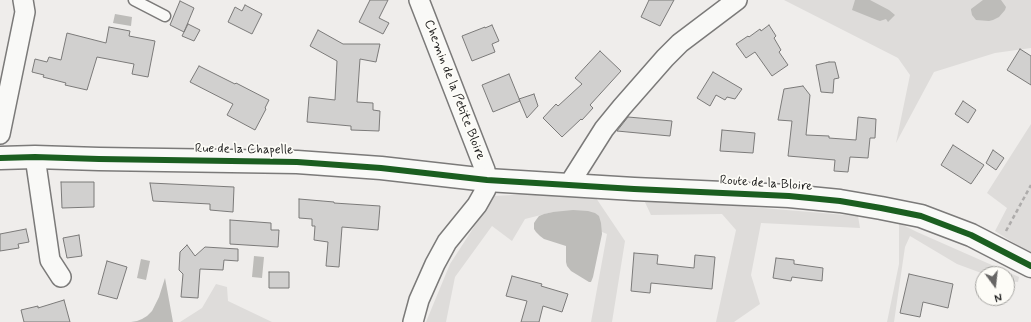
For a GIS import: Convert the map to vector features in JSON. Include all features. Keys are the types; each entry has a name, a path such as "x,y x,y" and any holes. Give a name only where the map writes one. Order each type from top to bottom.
{"street":[{"path":"0,134 25,12 23,0"},
{"name":"Chemin de la Petite Bloire","path":"419,0 485,170 487,180"},
{"path":"571,185 578,169 604,129 665,58 680,43 737,0"},
{"path":"35,157 50,260 61,277"},
{"name":"Rue de la Chapelle","path":"0,158 35,157 297,162 381,168 487,180"},
{"path":"413,322 419,300 435,264 447,242 477,205 486,189 487,180"},
{"name":"Route de la Bloire","path":"487,180 634,189 789,196 847,202 921,216 971,235 1031,266"}],"lane":[{"path":"134,0 165,16"}],"path":[{"path":"997,248 1031,185"}],"shaded area":[{"path":"784,0 1031,0 1031,48 995,53 934,72 896,143 910,75 898,58"},
{"path":"855,0 870,0 889,10 895,15 888,22 886,19 880,21 877,20 852,10"},
{"path":"983,0 1001,0 1006,7 1005,10 999,17 993,20 976,20 972,15 971,9"},
{"path":"115,14 132,17 131,26 113,23"},
{"path":"1031,124 1031,254 995,231 1007,208 987,193"},
{"path":"530,194 596,198 625,241 612,322 591,322 607,234 553,212 525,219 512,241 492,226 455,277 446,322 426,322 450,264 494,196"},
{"path":"643,198 858,216 860,228 761,223 751,275 760,304 734,322 716,322 736,230 722,214 651,215"},
{"path":"573,210 595,213 599,216 601,223 602,234 591,282 571,271 567,266 566,246 544,239 534,229 534,223 539,216 553,212"},
{"path":"899,223 994,266 975,266 975,271 957,264 910,236 905,247 894,322 887,322 899,264"},
{"path":"254,256 264,257 262,278 252,277"},
{"path":"141,259 150,261 146,280 137,278"},
{"path":"1015,275 1019,277 1018,282 1015,282"},
{"path":"165,278 173,322 131,322 142,319 152,311 159,297"},
{"path":"216,284 227,287 228,301 272,322 180,322 202,308"}],"building":[{"path":"370,0 388,0 379,18 389,23 383,34 359,22"},
{"path":"649,0 674,0 660,26 641,17"},
{"path":"180,1 194,8 184,32 170,25"},
{"path":"245,5 262,14 252,34 228,22 235,7 242,11"},
{"path":"188,24 200,30 194,41 182,36"},
{"path":"492,25 499,41 492,44 495,52 472,61 462,36"},
{"path":"769,25 776,36 774,38 781,50 779,52 788,65 772,76 755,52 746,58 736,44 760,29 761,31"},
{"path":"109,27 130,31 129,36 155,41 148,77 132,74 134,64 97,57 87,90 65,85 66,83 43,77 44,75 32,72 35,59 47,62 49,57 61,60 67,33 106,43"},
{"path":"318,30 343,44 380,44 376,62 360,59 357,102 373,103 373,110 380,111 379,131 351,130 351,126 307,122 309,97 335,100 337,61 310,46"},
{"path":"1020,49 1031,56 1031,85 1007,70"},
{"path":"600,51 621,71 590,105 593,108 582,120 581,119 562,137 543,118 556,104 558,106 582,84 575,78"},
{"path":"835,62 839,78 834,79 833,93 821,92 816,65"},
{"path":"199,66 269,100 255,130 227,115 233,104 190,82"},
{"path":"713,72 742,89 735,99 727,97 725,100 716,95 710,106 697,98"},
{"path":"509,74 520,101 493,112 482,85"},
{"path":"803,86 810,95 806,135 829,136 829,138 856,140 858,117 876,119 875,138 870,138 868,158 850,157 848,172 834,171 835,160 788,156 792,121 778,120 784,89"},
{"path":"534,94 538,106 527,118 519,99"},
{"path":"963,101 976,110 968,123 955,114"},
{"path":"628,117 672,121 670,136 617,131"},
{"path":"722,130 755,133 753,153 720,151"},
{"path":"953,145 984,165 971,184 941,165"},
{"path":"993,150 1004,158 996,170 986,163"},
{"path":"61,182 94,182 94,207 62,208"},
{"path":"150,183 234,187 233,212 210,210 210,204 153,201"},
{"path":"299,199 380,206 378,230 342,227 339,267 326,266 328,242 314,240 315,226 312,226 312,219 299,218"},
{"path":"230,220 271,223 271,230 279,230 278,247 230,244"},
{"path":"26,229 29,242 18,244 19,248 0,251 0,234"},
{"path":"79,235 82,256 67,258 63,238"},
{"path":"187,245 195,256 205,247 238,249 238,261 224,260 223,270 200,269 198,298 181,297 183,274 179,270 180,252"},
{"path":"634,253 658,255 657,264 694,268 695,255 715,257 712,289 651,283 650,293 631,291"},
{"path":"776,258 794,260 794,264 823,268 822,281 792,277 791,281 773,278"},
{"path":"107,261 127,267 117,299 98,294"},
{"path":"269,272 289,272 289,288 269,288"},
{"path":"909,274 953,284 948,308 923,302 920,317 900,313"},
{"path":"512,276 542,284 541,286 568,294 562,312 543,306 539,322 521,322 527,301 506,296"},
{"path":"64,300 70,322 24,322 21,310 38,306 38,308"}],"cycle path":[{"path":"0,158 35,157 297,162 381,168 487,180 634,189 789,196 840,201 921,216 971,235 1031,266"}]}
